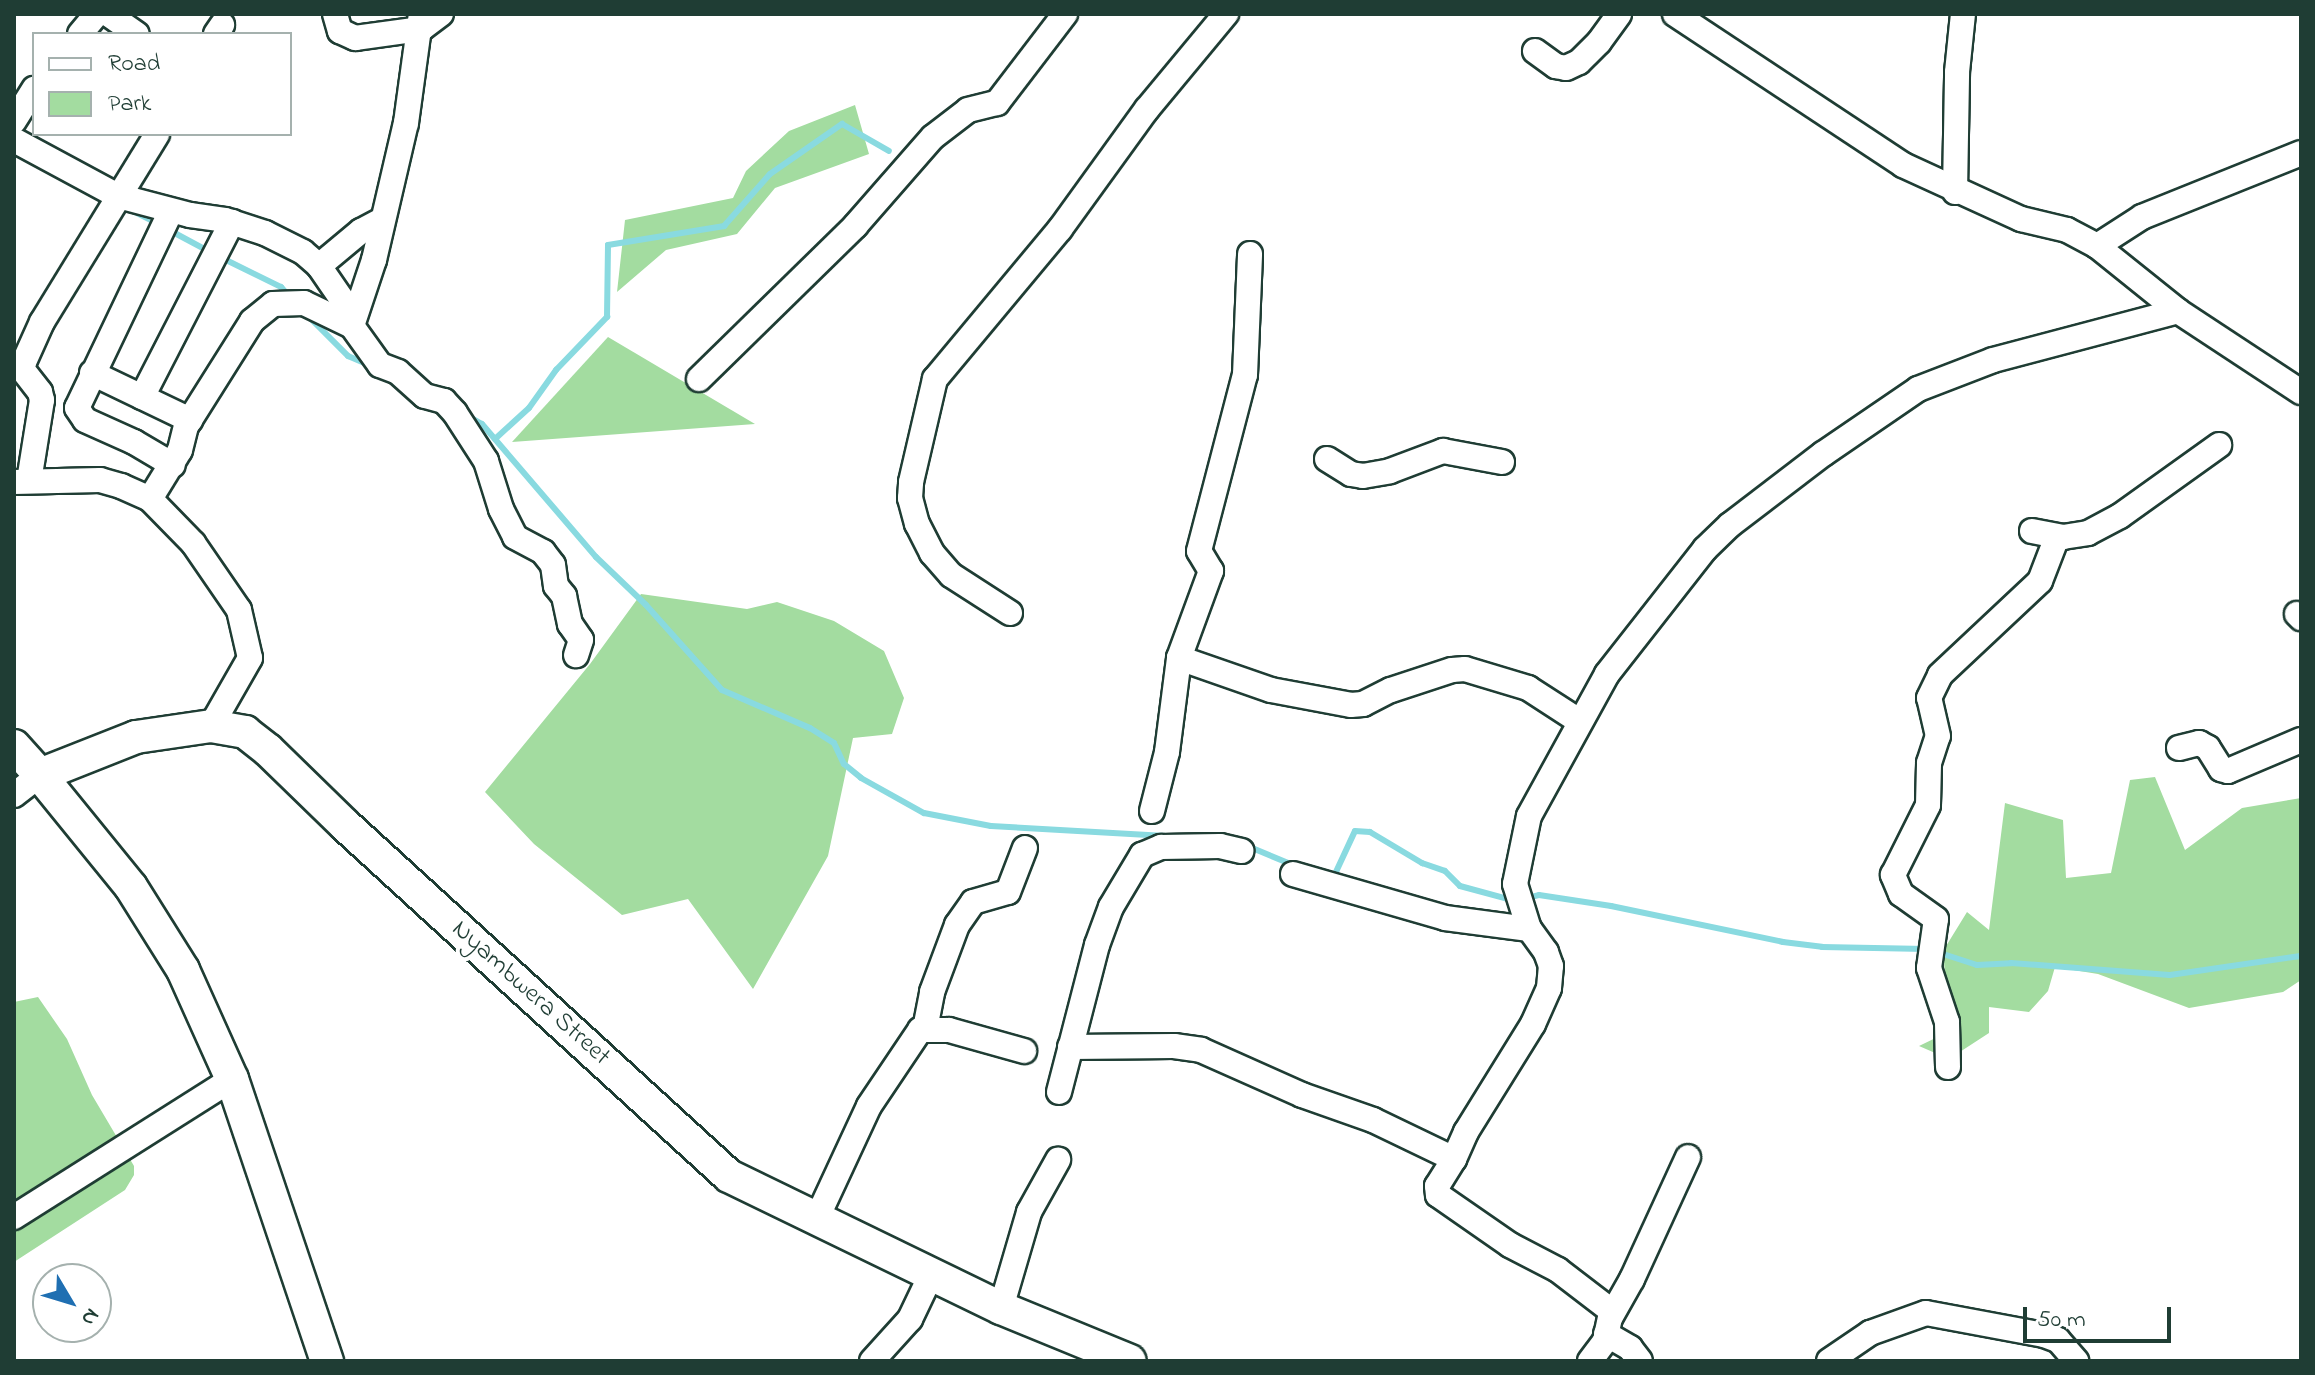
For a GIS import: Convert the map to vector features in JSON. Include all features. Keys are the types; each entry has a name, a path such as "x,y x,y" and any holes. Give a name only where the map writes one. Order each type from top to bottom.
{"street":[{"path":"82,32 97,14"},
{"path":"108,14 134,32"},
{"path":"335,14 340,31 346,36 421,22 441,14"},
{"path":"699,379 855,226 933,137 968,110 997,103 1065,14"},
{"path":"1010,613 951,575 932,553 917,524 910,498 911,482 935,379 1060,229 1147,109 1226,14"},
{"path":"1535,51 1556,66 1566,68 1589,52 1619,14"},
{"path":"1675,14 1903,165 1955,192 2021,219 2067,230 2097,246 2178,311 2301,392"},
{"path":"1955,192 1957,72 1963,14"},
{"path":"353,322 374,260 406,123 421,22"},
{"path":"14,121 32,92"},
{"path":"156,136 21,347 22,369 40,392 42,400 21,482 100,480 150,499 193,543 239,610 250,658 211,726"},
{"path":"14,140 118,196 171,211 232,222 303,252 319,266 380,365 398,372 425,396 444,401 455,413 486,461 501,509 515,537 543,552 553,565 556,586 564,596 570,624 581,640 576,655"},
{"path":"2097,246 2142,217 2301,153"},
{"path":"171,211 141,280 77,408 82,418 173,465"},
{"path":"319,266 361,231 382,220"},
{"path":"142,397 232,222"},
{"path":"1152,811 1167,752 1179,658 1211,571 1199,551 1245,375 1250,254"},
{"path":"150,499 173,465 190,420 252,321 265,308 298,302 353,322"},
{"path":"1640,1361 1610,1323 1558,1270 1510,1245 1438,1195 1437,1186 1466,1132 1533,1024 1549,988 1551,966 1546,952 1529,929 1518,900 1515,870 1529,816 1607,674 1705,549 1730,525 1895,401 1918,389 1993,360 2178,311"},
{"path":"92,373 190,420"},
{"path":"2032,531 2057,537 2088,533 2120,516 2219,445"},
{"path":"1327,459 1346,471 1363,476 1390,471 1443,451 1502,462"},
{"path":"1948,1067 1947,1022 1929,968 1936,919 1901,894 1893,875 1928,805 1929,763 1938,736 1929,698 1940,675 2040,581 2057,537"},
{"path":"1179,658 1271,690 1351,705 1363,704 1391,690 1452,670 1465,669 1528,688 1579,721"},
{"name":"Nyambwera Street","path":"40,775 136,737 211,726 245,732 729,1176 1001,1308 1130,1361"},
{"path":"2179,748 2199,743 2208,748 2221,769 2228,771 2301,740"},
{"path":"14,746 131,887 183,970 232,1079 327,1361"},
{"path":"14,795 40,775"},
{"path":"1059,1092 1078,1010 1111,907 1142,855 1161,847 1204,846 1241,851"},
{"path":"925,1029 932,992 957,925 973,902 1008,892 1025,848"},
{"path":"1293,874 1445,918 1529,929"},
{"path":"817,1218 869,1106 912,1038 925,1029 949,1030 1024,1051"},
{"path":"1070,1047 1174,1046 1201,1050 1302,1095 1373,1120 1454,1159"},
{"path":"14,1217 232,1079"},
{"path":"1590,1361 1688,1157"},
{"path":"1001,1308 1029,1212 1058,1160"},
{"path":"872,1361 910,1319 931,1275"},
{"path":"1829,1361 1870,1333 1926,1313 2044,1335 2058,1340 2076,1361"}],"green space":[{"path":"855,105 869,154 775,188 737,234 666,250 617,292 625,220 733,198 746,171 789,131"},
{"path":"608,337 755,424 512,442"},
{"path":"641,594 747,609 777,602 834,621 884,651 904,698 892,734 853,738 828,856 753,989 688,899 622,915 534,844 485,792 590,664"},
{"path":"2155,777 2185,850 2242,808 2301,798 2301,980 2283,992 2189,1008 2098,974 2055,967 2048,991 2029,1012 1989,1007 1989,1033 1949,1059 1919,1046 1950,1031 1943,951 1967,912 1989,930 2005,803 2063,820 2066,878 2111,873 2130,780"},
{"path":"38,997 67,1039 92,1095 134,1166 134,1175 125,1190 14,1262 14,1002"}],"waterway":[{"path":"495,439 529,408 556,370 607,317 608,245 724,226 770,174 842,124 889,151"},
{"path":"133,211 159,224"},
{"path":"169,230 212,253"},
{"path":"222,258 281,287 288,295"},
{"path":"310,318 348,356 369,365"},
{"path":"468,416 482,424 596,557 646,605 722,690 810,728 834,743 844,764 861,778 924,813 991,826 1166,836"},
{"path":"1330,877 1335,874 1355,831 1370,832 1422,863 1445,871 1460,886 1512,900"},
{"path":"1245,845 1293,865"},
{"path":"1527,898 1539,895 1611,906 1783,942 1822,947 1926,949"},
{"path":"1937,952 1977,965 2011,963 2170,975 2301,956"}]}
